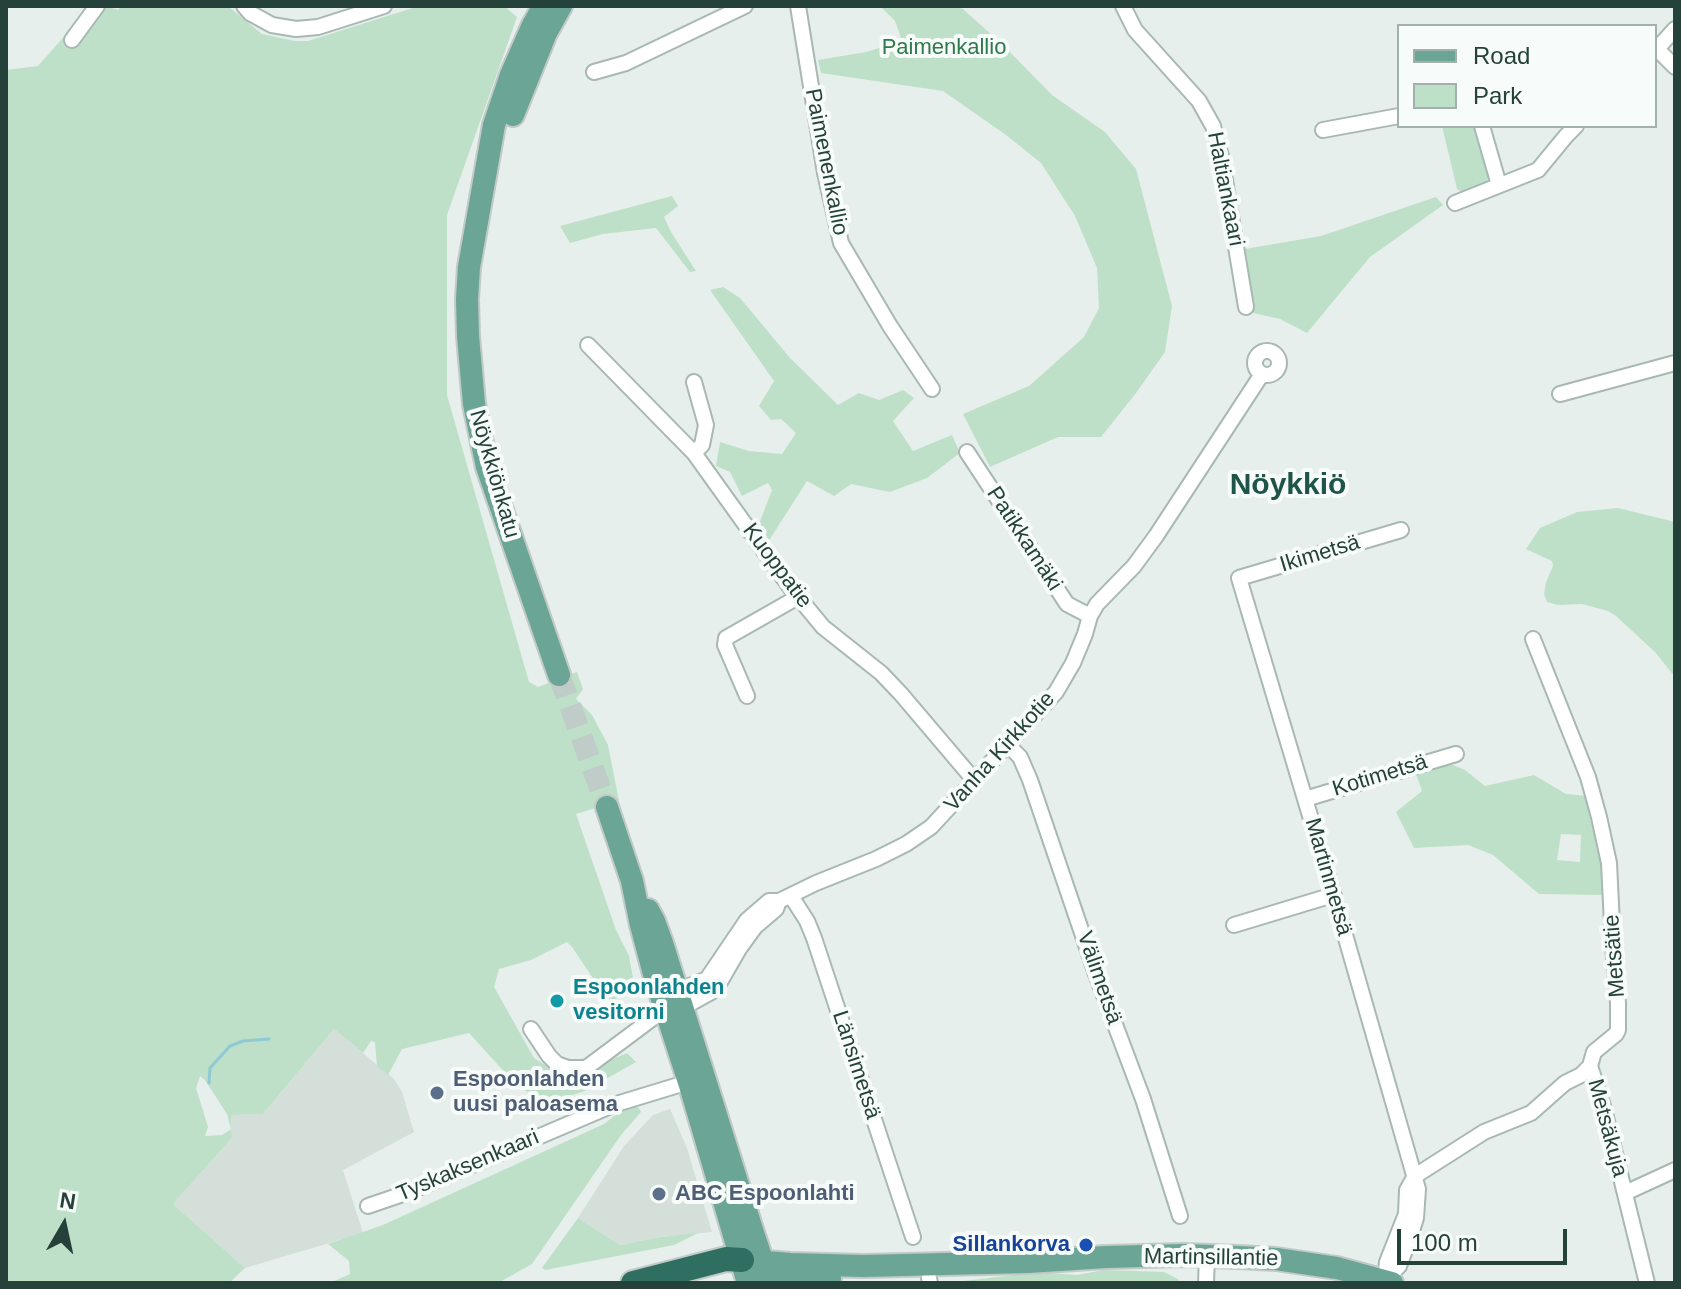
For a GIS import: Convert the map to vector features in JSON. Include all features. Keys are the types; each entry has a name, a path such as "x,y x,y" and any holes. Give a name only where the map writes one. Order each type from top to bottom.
{"highway":[{"path":"633,1283 726,1259 757,1275"}],"main road":[{"name":"Nöykkiönkatu","path":"553,8 533,25 494,125 488,171 474,233 468,288 468,336 474,404 491,480 559,675"},
{"path":"607,807 632,881 644,938 675,1002 757,1275"},
{"name":"Martinsillantie","path":"757,1275 863,1266 1207,1256 1300,1262 1389,1282"},
{"name":"Martinsillantie","path":"757,1275 929,1280 1028,1262"}],"street":[{"path":"72,40 97,6"},
{"path":"244,6 250,13 272,25 296,29 318,27 384,6"},
{"path":"594,72 626,63 745,6"},
{"name":"Paimenenkallio","path":"798,6 825,173 841,243 932,389"},
{"name":"Haltiankaari","path":"1123,6 1135,30 1199,101 1213,126 1221,156 1246,307"},
{"path":"1657,49 1675,29"},
{"path":"1657,51 1675,67"},
{"path":"1323,130 1397,116"},
{"path":"1483,128 1499,185"},
{"path":"1455,203 1538,170 1574,128"},
{"name":"Kuoppatie","path":"588,345 694,453 823,627 881,673 974,780"},
{"path":"1560,394 1675,363"},
{"name":"Vanha Kirkkotie","path":"531,1029 557,1064 568,1068 586,1068 675,1002 711,992 755,927 785,898 906,844 931,827 1056,692 1097,604 1134,566 1156,536 1262,374"},
{"path":"694,382 706,425 702,445 694,453"},
{"name":"Patikkamäki","path":"967,452 1067,604 1090,616"},
{"name":"Ikimetsä","path":"1239,578 1401,530"},
{"name":"Martinmetsä","path":"1239,578 1415,1176 1418,1194 1413,1227 1399,1266 1389,1282"},
{"path":"747,696 725,645 726,638 798,597"},
{"name":"Metsätie","path":"1415,1176 1484,1132 1531,1113 1565,1083 1581,1075 1590,1066 1594,1052 1618,1030 1609,863 1588,777 1533,639"},
{"name":"Välimetsä","path":"1008,745 1020,757 1030,780 1096,974 1143,1099 1180,1216"},
{"name":"Kotimetsä","path":"1305,799 1456,754"},
{"path":"1234,925 1333,895"},
{"name":"Länsimetsä","path":"785,898 807,921 814,938 913,1237"},
{"name":"Metsäkuja","path":"1590,1066 1604,1109 1647,1283"},
{"name":"Tyskaksenkaari","path":"368,1206 409,1192 613,1105 696,1080"},
{"path":"1625,1193 1675,1170"},
{"path":"1206,1283 1207,1256"}],"shaded area":[{"path":"334,1029 394,1079 402,1092 414,1132 343,1170 363,1233 245,1268 173,1204 232,1138 231,1115 263,1114"},
{"path":"670,1109 687,1148 712,1232 620,1245 578,1218 624,1146 653,1115"}],"green space":[{"path":"105,6 118,10 121,6 228,6 262,34 308,41 419,6 504,6 517,17 447,215 447,395 529,682 538,687 577,672 583,689 576,699 592,715 608,745 619,801 576,814 616,930 629,956 635,989 609,1002 567,942 531,960 499,969 494,987 534,1058 557,1072 582,1072 627,1053 636,1062 585,1091 542,1104 509,1077 469,1033 402,1049 388,1075 377,1066 375,1042 371,1041 363,1053 334,1029 263,1114 231,1115 232,1138 173,1204 245,1268 229,1283 6,1283 6,70 38,66 69,31 89,25","holes":["200,1076 227,1114 231,1129 222,1135 205,1136 208,1127 196,1088"]},
{"name":"Paimenkallio","path":"880,6 953,6 963,9 1052,95 1105,132 1136,169 1172,306 1165,352 1101,437 1058,437 990,467 963,414 1029,386 1084,337 1099,308 1097,268 1075,216 1041,163 1006,135 943,91 821,73 818,60 866,52 902,41 895,21"},
{"path":"1442,128 1478,128 1491,170 1487,182 1462,192 1457,189"},
{"path":"672,196 678,206 664,217 696,271 690,272 656,228 603,234 570,243 560,226"},
{"path":"1436,197 1443,205 1370,257 1307,333 1280,319 1253,313 1245,249 1321,236"},
{"path":"723,287 740,298 790,358 838,405 859,393 879,400 903,390 914,398 893,421 913,451 952,435 960,453 927,478 890,492 851,484 834,496 807,481 768,542 757,529 772,490 768,483 742,496 730,472 716,466 720,442 749,451 782,454 796,433 781,419 771,420 759,406 774,381 710,290"},
{"path":"1618,508 1675,522 1675,677 1655,652 1608,611 1582,604 1547,602 1544,594 1552,561 1526,549 1540,528 1577,512"},
{"path":"1448,763 1465,770 1485,786 1534,775 1566,794 1588,796 1591,823 1601,859 1603,895 1539,894 1493,855 1468,845 1414,848 1396,812 1422,791 1416,774","holes":["1561,834 1581,835 1580,862 1557,860"]},
{"path":"635,1106 641,1112 621,1135 532,1264 498,1283 330,1283 350,1274 349,1261 328,1244 383,1225 604,1124 619,1112"},
{"path":"578,1218 620,1245 698,1233 674,1245 545,1270 542,1268"},
{"path":"1104,1270 1164,1272 1180,1283 947,1283 1038,1272 1077,1275"}],"waterway":[{"path":"209,1083 210,1068 230,1046 243,1041 269,1039"}],"tunnel":[{"path":"559,675 607,807"}],"place":[{"name":"Espoonlahden vesitorni","path":"557,1001"},
{"name":"Espoonlahden uusi paloasema","path":"437,1093"},
{"name":"ABC Espoonlahti","path":"659,1194"},
{"name":"Sillankorva","path":"1086,1245"}],"district":[{"name":"Nöykkiö","path":"1288,486"}]}
